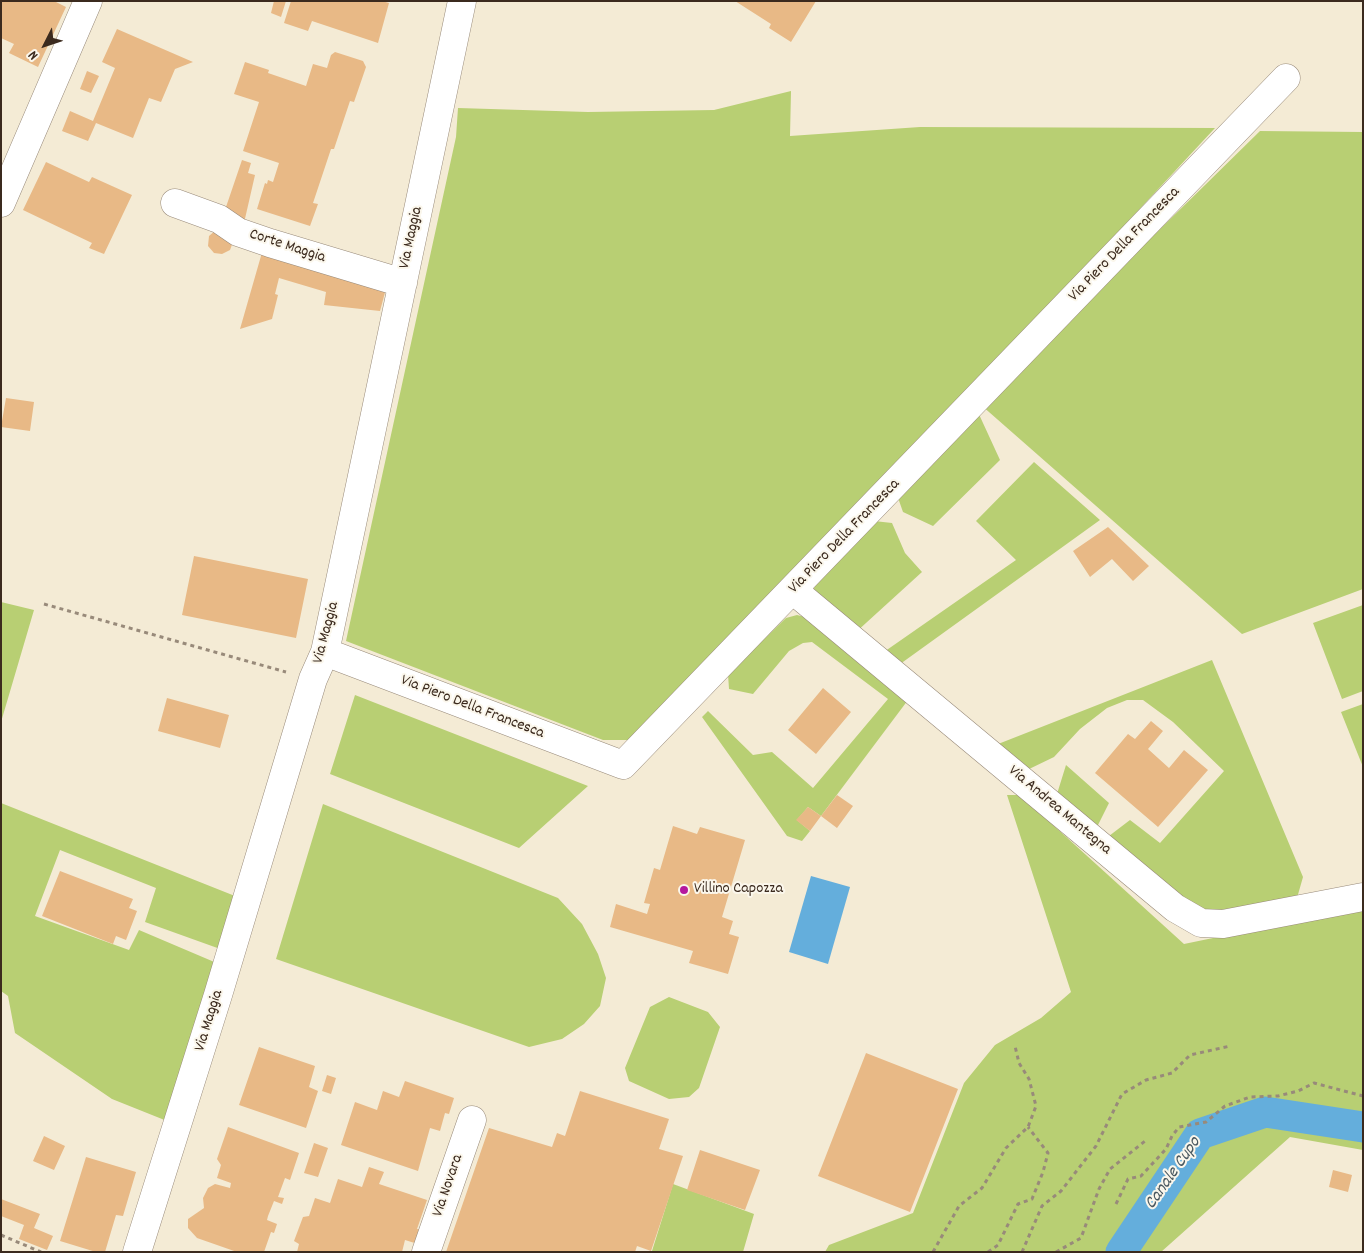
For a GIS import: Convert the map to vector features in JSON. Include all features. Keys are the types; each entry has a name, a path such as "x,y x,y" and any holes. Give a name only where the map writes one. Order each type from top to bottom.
{"street":[{"path":"1,203 88,1"},
{"name":"Via Maggia","path":"139,1251 313,679 325,652 462,1"},
{"name":"Via Piero Della Francesca","path":"325,652 623,765 794,591 1008,365 1286,78"},
{"name":"Corte Maggia","path":"175,202 219,218 238,232 403,283"},
{"name":"Via Andrea Mantegna","path":"794,591 1175,908 1201,923 1223,924 1363,897"},
{"name":"Via Novara","path":"426,1252 472,1120"}],"path":[{"path":"44,604 313,679"},
{"path":"933,1252 958,1206 982,1188 1006,1148 1028,1127 1036,1106 1029,1079 1019,1063 1015,1046"},
{"path":"1022,1252 1042,1206 1061,1190 1096,1146 1122,1094 1146,1080 1172,1072 1190,1055 1230,1046"},
{"path":"1116,1204 1128,1179 1141,1176 1166,1149 1179,1127 1206,1122 1225,1106 1250,1097 1278,1096 1314,1083 1363,1096"},
{"path":"988,1252 998,1245 1018,1204 1032,1199 1043,1172 1048,1153 1028,1127"},
{"path":"1056,1252 1080,1238 1099,1188 1110,1169 1145,1141"},
{"path":"1,1234 41,1252"}],"green space":[{"path":"791,91 790,136 920,127 1215,128 922,443 632,740 603,740 346,641 456,137 458,108 588,112 714,110"},
{"path":"1260,131 1363,132 1363,589 1242,634 981,405"},
{"path":"977,410 1000,460 933,526 903,512 897,495"},
{"path":"1034,462 1100,520 896,667 881,654 1016,560 976,521"},
{"path":"874,521 892,523 905,553 922,572 855,633 815,597 815,582"},
{"path":"1,602 34,610 1,722"},
{"path":"1363,605 1363,691 1342,699 1313,623"},
{"path":"797,615 805,617 908,700 821,816 808,807 797,820 810,831 802,841 787,836 702,717 708,711 753,755 772,752 813,788 888,699 812,642 803,643 789,651 753,694 729,689 728,674 786,618"},
{"path":"1212,660 1303,877 1297,898 1211,912 1191,904 1109,836 1130,820 1160,843 1224,771 1173,722 1143,700 1127,700 1107,708 1080,729 1054,757 1025,771 993,746"},
{"path":"355,695 588,786 519,848 330,774"},
{"path":"1363,704 1363,767 1341,712"},
{"path":"1066,765 1109,803 1097,827 1057,794"},
{"name":"Canale Cupo","path":"1007,795 1020,795 1184,944 1363,907 1363,1150 1290,1137 1161,1252 825,1252 829,1245 913,1213 964,1083 995,1045 1041,1018 1071,992"},
{"path":"1,803 240,898 223,950 145,922 156,888 60,850 35,916 129,950 139,930 219,964 167,1121 112,1099 15,1033 8,996 1,991"},
{"path":"323,804 558,898 582,924 598,954 606,978 600,1006 584,1024 562,1039 529,1047 276,959"},
{"path":"669,997 708,1012 720,1027 699,1088 689,1097 669,1099 629,1081 625,1068 650,1007"},
{"path":"673,1184 754,1214 743,1252 652,1251"}],"water":[{"path":"811,876 850,887 828,964 789,952"}],"building":[{"path":"1,1 54,1 66,7 38,67 9,53 14,44 1,38"},
{"path":"274,1 286,1 281,17 271,13"},
{"path":"291,1 382,1 389,3 378,43 312,21 308,31 284,23"},
{"path":"735,1 816,1 791,42 769,28 771,24"},
{"path":"117,29 193,62 175,69 161,102 149,98 133,138 96,123 88,141 62,131 70,111 93,121 115,68 102,62"},
{"path":"335,52 363,61 366,67 354,102 350,101 334,149 331,149 313,203 318,204 310,226 257,209 265,183 267,184 268,180 273,182 279,163 243,151 259,102 234,94 245,62 269,70 268,73 306,86 313,64 327,68 331,55"},
{"path":"87,71 99,76 91,93 80,89"},
{"path":"242,160 251,163 248,173 255,175 244,223 226,207"},
{"path":"46,162 89,182 92,177 132,195 104,254 89,248 92,243 23,210"},
{"path":"216,230 233,242 230,250 222,254 214,253 208,246 209,236"},
{"path":"263,249 387,285 380,311 324,305 326,292 279,278 275,294 278,295 272,319 240,329"},
{"path":"6,398 34,402 30,431 1,427"},
{"path":"1108,527 1149,566 1133,581 1112,559 1090,577 1073,551"},
{"path":"194,556 308,579 296,638 182,615"},
{"path":"823,688 851,712 816,754 788,730"},
{"path":"167,698 229,715 220,748 158,731"},
{"path":"1151,721 1163,731 1148,749 1169,768 1184,750 1208,770 1158,827 1095,773 1128,734 1135,739"},
{"path":"837,795 853,806 837,828 821,816"},
{"path":"808,807 821,816 810,831 796,820"},
{"name":"Villino Capozza","path":"673,826 697,834 700,827 745,840 722,917 733,921 729,934 739,937 728,974 689,963 693,951 610,927 616,904 647,914 650,904 644,903 654,868 660,870"},
{"path":"60,871 133,899 129,908 137,911 126,940 116,936 113,944 42,916"},
{"path":"259,1047 315,1066 309,1087 318,1091 306,1128 239,1105"},
{"path":"866,1053 958,1089 910,1212 818,1176"},
{"path":"327,1075 336,1078 331,1094 322,1091"},
{"path":"405,1081 454,1098 449,1114 445,1113 440,1131 430,1128 418,1171 341,1145 355,1102 377,1110 383,1091 399,1097"},
{"path":"580,1091 669,1119 659,1149 683,1156 651,1251 637,1246 635,1252 446,1252 489,1128 552,1147 557,1133 565,1136"},
{"path":"228,1127 299,1153 290,1180 285,1178 278,1197 284,1198 282,1204 274,1201 268,1216 267,1220 277,1224 274,1233 271,1232 264,1252 237,1252 197,1238 188,1228 188,1219 204,1208 203,1198 208,1188 215,1184 230,1188 231,1183 217,1178 221,1165 217,1159"},
{"path":"44,1136 65,1146 54,1170 33,1161"},
{"path":"314,1143 328,1148 318,1177 304,1173"},
{"path":"700,1150 760,1170 745,1210 687,1190"},
{"path":"86,1157 136,1172 123,1216 116,1215 105,1252 96,1252 60,1241"},
{"path":"369,1167 384,1172 379,1184 427,1200 417,1229 426,1231 421,1245 405,1240 402,1252 297,1252 299,1244 294,1241 303,1217 309,1216 315,1198 330,1203 338,1179 362,1187"},
{"path":"1333,1170 1352,1175 1348,1192 1329,1187"},
{"path":"1,1199 40,1214 34,1228 53,1236 47,1250 19,1239 24,1225 1,1216"}],"waterway":[{"name":"Canale Cupo","path":"1121,1252 1200,1134 1265,1112 1363,1127"}],"place":[{"name":"Villino Capozza","path":"684,890"}]}
